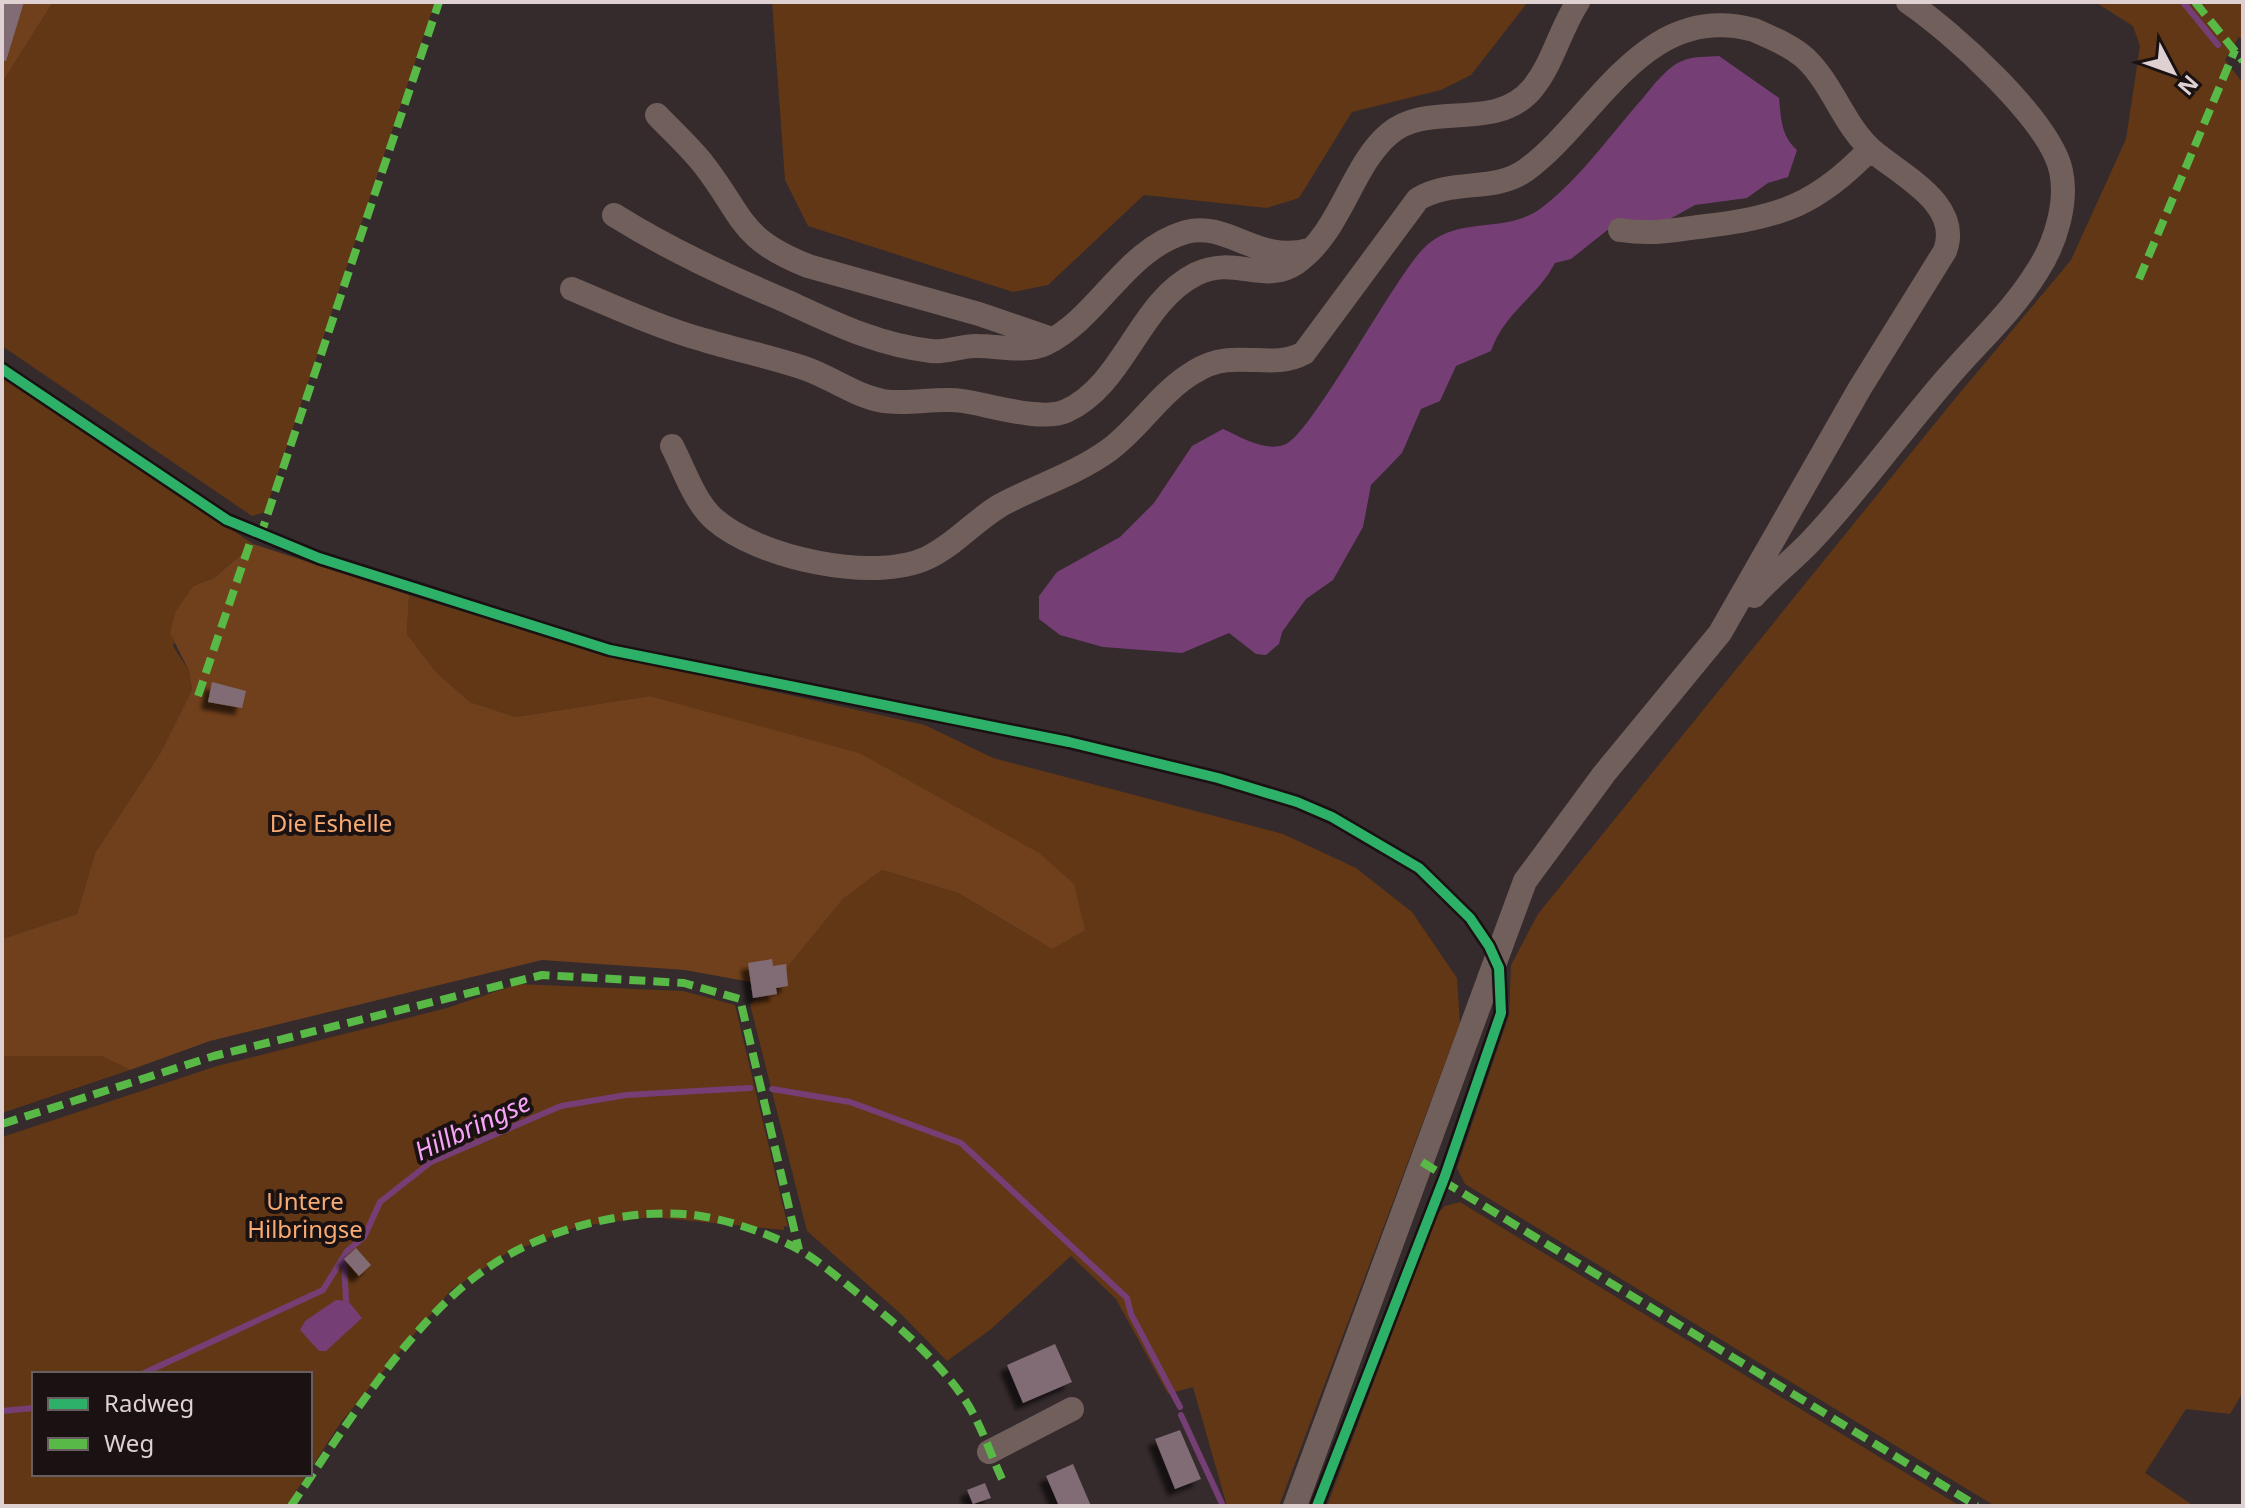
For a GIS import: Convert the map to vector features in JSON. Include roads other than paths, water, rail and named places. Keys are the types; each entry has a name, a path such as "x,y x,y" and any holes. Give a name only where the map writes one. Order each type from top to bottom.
{"lane":[{"path":"572,289 701,340 803,367 882,401 960,401 1047,414 1066,411 1090,393 1165,298 1196,274 1229,265 1277,273 1311,250 1389,133 1425,120 1480,115 1506,106 1531,90 1578,2"},
{"path":"1295,1506 1525,881 1604,774 1720,633 1810,542 1918,411 2004,316 2038,271 2054,238 2061,173 2050,144 1960,42 1908,2"},
{"path":"672,446 698,498 714,519 780,553 827,565 859,569 899,569 929,558 996,508 1081,467 1110,448 1161,397 1194,372 1221,359 1255,357 1280,361 1304,353 1418,199 1435,189 1498,182 1527,169 1625,60 1667,30 1700,18 1729,18 1794,50 1826,83 1870,149 1932,198 1950,226 1950,238 1720,633"},
{"path":"657,115 705,166 742,225 782,255 808,266 969,311 1052,339"},
{"path":"1620,230 1665,234 1766,218 1822,194 1870,149"},
{"path":"614,215 700,265 840,328 882,343 936,352 966,345 1024,349 1052,339 1063,333 1149,249 1175,236 1204,229 1267,253 1311,250"},
{"path":"989,1452 1072,1409"}],"waterway":[{"path":"2183,2 2218,45"},
{"name":"Hillbringse","path":"146,1372 323,1290 347,1251 364,1237 380,1202 431,1162 561,1106 626,1095 750,1088"},
{"name":"Hillbringse","path":"772,1089 850,1102 961,1143 1127,1298 1131,1314 1180,1407"},
{"path":"344,1260 346,1300"},
{"name":"Hillbringse","path":"2,1411 32,1408"},
{"name":"Hillbringse","path":"1181,1415 1223,1506"}],"park label":[{"name":"Die Eshelle","path":"331,822"},
{"name":"Untere Hilbringse","path":"305,1214"}]}
